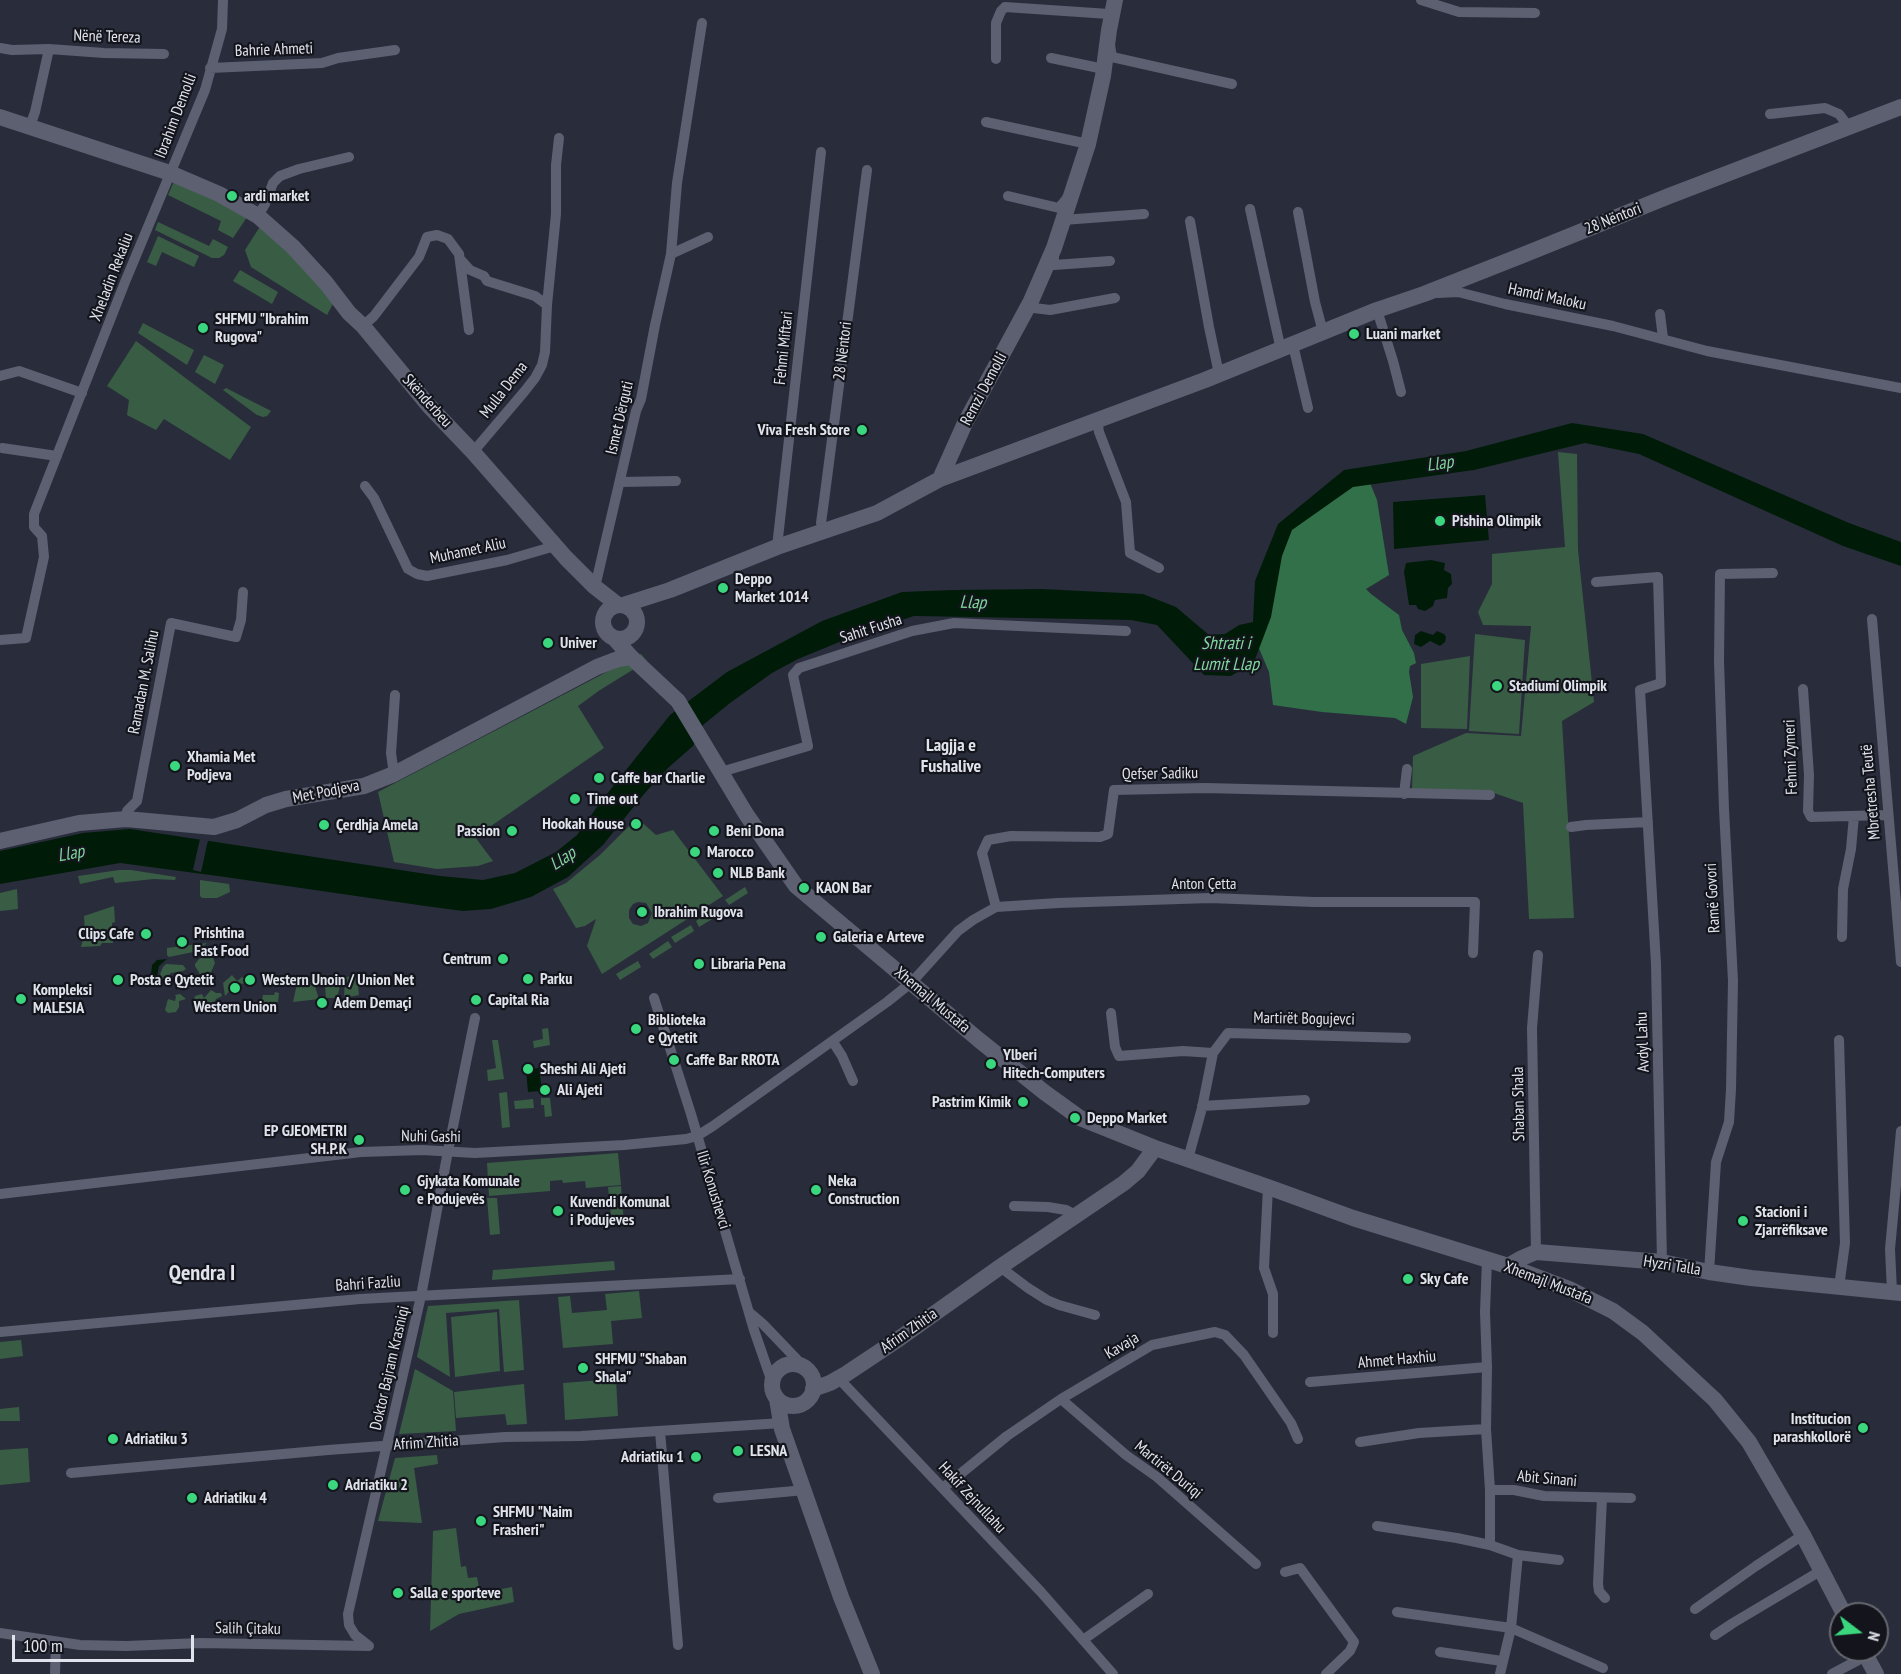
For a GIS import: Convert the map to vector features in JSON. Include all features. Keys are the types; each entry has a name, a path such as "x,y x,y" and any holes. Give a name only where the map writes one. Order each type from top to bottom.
{"main road":[{"name":"Remzi Demolli","path":"940,479 965,423 1031,301 1054,248 1088,144 1103,76 1115,3"},
{"name":"28 Nëntori","path":"620,605 670,590 777,547 877,513 940,479 1287,348 1377,310 1425,294 1669,196 1901,107"},
{"name":"Skënderbeu","path":"0,117 170,173 219,194 258,216 293,247 349,313 363,326 429,406 537,523 555,546 595,587 620,605"},
{"path":"595,587 605,631 614,638 624,639 636,629"},
{"name":"28 Nëntori","path":"636,629 650,608 670,590"},
{"path":"603,621 609,608 620,605 627,606 635,613 637,618 631,657"},
{"name":"Xhemajl Mustafa","path":"614,638 631,657 678,700 746,814 796,886 1044,1092 1080,1118 1155,1148 1268,1186 1353,1218 1508,1266 1569,1289 1604,1306 1643,1333 1715,1400 1738,1428 1768,1472 1838,1602"},
{"name":"Met Podjeva","path":"0,841 79,823 126,819 214,827 237,820 266,805 364,786 394,774 597,667 631,657"},
{"name":"Afrim Zhitia","path":"813,1389 841,1377 900,1338 1124,1183 1138,1170 1155,1148"},
{"path":"1508,1266 1536,1252"},
{"name":"Hyzri Talla","path":"1536,1252 1662,1262 1709,1272 1897,1293"},
{"path":"782,1423 792,1411 807,1401 813,1389 813,1378 806,1369 788,1364 777,1371 772,1382 773,1394 788,1406 801,1404"},
{"path":"777,1399 782,1429 841,1597 872,1674"}],"street":[{"name":"Ibrahim Demolli","path":"170,173 205,90 222,28 223,0"},
{"path":"1421,0 1459,12 1535,13"},
{"name":"Remzi Demolli","path":"996,59 996,23 1005,7 1109,14 1115,3"},
{"name":"Ismet Dërguti","path":"595,587 636,411 641,399 671,254 677,183 702,23"},
{"path":"1109,30 1112,57 1232,84"},
{"name":"Nënë Tereza","path":"0,48 164,54"},
{"name":"Nënë Tereza","path":"30,126 49,49"},
{"name":"Bahrie Ahmeti","path":"210,68 322,63 338,58 395,50"},
{"path":"1051,58 1099,68 1103,76"},
{"path":"1770,114 1825,108 1839,114 1849,127"},
{"path":"986,122 1088,144"},
{"name":"Mulla Dema","path":"473,452 524,392 542,365 556,214 556,165 559,138"},
{"name":"Fehmi Miftari","path":"777,547 800,352 801,315 821,152"},
{"path":"258,216 273,183 280,176 349,157"},
{"name":"28 Nëntori","path":"827,531 821,523 867,170"},
{"name":"Xheladin Rekaliu","path":"0,640 26,638 44,557 42,536 34,528 34,514 124,282 170,173"},
{"path":"1008,196 1059,208 1073,191"},
{"path":"1250,209 1287,348 1308,408"},
{"path":"1299,212 1323,332"},
{"path":"1064,220 1144,214"},
{"path":"1190,221 1219,374"},
{"path":"363,326 374,316 419,257 427,237 437,235 448,239 455,246 461,260 469,330"},
{"path":"671,254 708,237"},
{"path":"1054,248 1054,265 1110,261"},
{"path":"461,260 470,270 484,276 488,281 535,296 548,304"},
{"name":"Hamdi Maloku","path":"1425,294 1458,292 1663,338 1707,351 1901,388"},
{"path":"1031,301 1034,308 1050,310 1114,298"},
{"path":"1377,310 1401,392"},
{"path":"1660,314 1663,338"},
{"path":"0,376 19,371 82,393"},
{"path":"1097,419 1098,432 1126,502 1130,553 1160,568"},
{"path":"2,447 57,456"},
{"path":"620,482 676,481"},
{"name":"Muhamet Aliu","path":"365,486 374,498 408,569 417,574 426,576 507,560 555,546"},
{"name":"Ramë Govori","path":"1709,1272 1716,1162 1729,1122 1733,981 1723,787 1719,661 1720,574 1773,573"},
{"name":"Avdyl Lahu","path":"1596,582 1658,577 1661,683 1640,690 1658,1032 1662,1262"},
{"name":"Ramadan M. Salihu","path":"126,819 127,811 137,801 171,623 236,637 241,620 243,592"},
{"name":"Mbretresha Teutë","path":"1872,619 1901,962"},
{"name":"Sahit Fusha","path":"721,772 808,746 793,675 799,668 912,631 954,623 1126,631"},
{"name":"Fehmi Zymeri","path":"1803,689 1809,775 1808,811 1811,816 1888,815"},
{"path":"394,774 391,753 395,695"},
{"path":"1404,794 1407,769"},
{"name":"Qefser Sadiku","path":"996,907 982,853 988,840 1011,836 1100,837 1108,834 1114,790 1205,789 1490,795"},
{"path":"1842,937 1843,889 1851,849 1854,816"},
{"path":"1571,827 1648,822"},
{"name":"Anton Çetta","path":"912,982 958,931 996,907 1058,903 1210,898 1314,902 1475,902 1473,953"},
{"name":"Shaban Shala","path":"1536,1252 1532,1028 1538,955"},
{"name":"Nuhi Gashi","path":"0,1194 361,1152 422,1150 468,1153 678,1141 697,1136 833,1042 912,982"},
{"name":"Ilir Konushevci","path":"654,998 772,1382"},
{"path":"1111,1013 1115,1047 1119,1056 1183,1051 1213,1053 1188,1159"},
{"name":"Doktor Bajram Krasniqi","path":"369,1646 355,1635 349,1625 348,1614 421,1296 475,1018"},
{"name":"Martirët Bogujevci","path":"1213,1053 1228,1033 1406,1038"},
{"path":"1839,1040 1845,1243 1839,1287"},
{"path":"833,1042 853,1081"},
{"path":"1202,1106 1305,1100"},
{"path":"1897,1293 1890,1249 1901,1131"},
{"path":"1268,1186 1264,1268 1273,1294 1273,1333"},
{"path":"1014,1206 1048,1207 1066,1210 1077,1216"},
{"path":"1487,1260 1486,1430 1490,1490 1490,1545"},
{"path":"1000,1267 1047,1300 1095,1315"},
{"name":"Bahri Fazliu","path":"0,1332 360,1299 740,1279"},
{"path":"749,1312 806,1369"},
{"name":"Kavaja","path":"943,1488 1007,1436 1152,1345 1215,1332 1225,1335 1245,1355 1291,1424 1298,1439"},
{"name":"Ahmet Haxhiu","path":"1310,1382 1487,1367"},
{"name":"Hakif Zejnullahu","path":"841,1377 844,1384 1041,1592 1113,1674"},
{"name":"Martirët Duriqi","path":"1061,1400 1126,1455 1157,1477 1256,1564"},
{"name":"Afrim Zhitia","path":"71,1473 505,1437 581,1436 782,1423"},
{"path":"1360,1442 1419,1433 1486,1430"},
{"path":"660,1431 678,1645"},
{"path":"718,1498 805,1490"},
{"name":"Abit Sinani","path":"1490,1490 1514,1490 1544,1496 1631,1498"},
{"path":"1602,1498 1598,1584 1599,1591 1605,1598"},
{"path":"1377,1526 1490,1545 1518,1555 1559,1560"},
{"path":"1695,1609 1803,1535"},
{"path":"1500,1674 1510,1628 1518,1555"},
{"path":"1285,1572 1300,1568 1354,1642 1350,1651 1326,1674"},
{"path":"1715,1635 1822,1570"},
{"path":"1083,1640 1148,1594"},
{"path":"1397,1612 1510,1628 1604,1668"},
{"name":"Salih Çitaku","path":"0,1633 80,1645 201,1643 369,1646"},
{"path":"55,1673 56,1642"},
{"path":"1440,1652 1502,1661"},
{"path":"1832,1674 1850,1662"}],"shaded area":[{"path":"175,179 247,217 233,238 218,230 221,221 168,195"},
{"path":"158,222 209,246 213,239 228,247 224,255 212,258 155,230"},
{"path":"261,225 336,298 327,315 251,267 245,250"},
{"path":"158,236 199,256 194,267 162,252 156,266 147,262"},
{"path":"240,270 278,292 272,304 233,281"},
{"path":"143,323 194,350 187,365 138,333"},
{"path":"136,341 251,427 230,460 164,419 156,430 127,415 129,400 107,386"},
{"path":"204,355 224,365 215,384 195,372"},
{"path":"226,388 271,411 267,416 257,415 223,390"},
{"path":"1558,452 1577,454 1578,550 1594,702 1562,721 1574,918 1529,919 1523,803 1491,792 1412,789 1413,756 1466,733 1521,736 1531,626 1483,625 1478,612 1492,584 1492,554 1565,547"},
{"name":"Stadiumi Olimpik","path":"1475,634 1525,640 1519,734 1469,731"},
{"path":"641,654 647,661 578,706 604,748 475,837 493,861 478,866 437,869 394,862 378,792"},
{"path":"1470,656 1467,729 1421,728 1421,664"},
{"path":"637,818 656,835 673,830 723,896 602,974 587,946 596,919 585,926 576,928 553,889 566,883 600,855","holes":["646,903 652,913 648,923 641,926 633,924 629,918 629,910 633,904"]},
{"path":"119,870 176,877 175,880 154,879 115,883 113,877 80,884 78,876"},
{"path":"200,880 229,884 230,892 217,898 202,898"},
{"path":"745,887 748,893 729,905 725,900"},
{"path":"17,889 18,909 0,911 0,893"},
{"path":"114,906 115,922 112,923 112,930 85,932 84,916"},
{"path":"720,906 724,912 699,927 696,921"},
{"path":"691,925 694,931 675,943 671,937"},
{"path":"113,934 113,943 81,947 84,935"},
{"path":"668,941 672,947 653,959 649,954"},
{"path":"207,943 198,951 169,957 167,955 167,948"},
{"path":"206,956 213,958 215,963 211,972 201,976 195,964"},
{"path":"638,961 641,967 620,980 616,974"},
{"path":"166,964 183,965 186,969 171,973 165,980 160,974"},
{"path":"232,975 237,981 242,977 248,980 245,984 237,983 225,996 223,983"},
{"path":"305,976 313,980 319,999 293,1002 298,979"},
{"path":"357,976 359,995 344,998 345,977"},
{"path":"324,977 342,978 337,998 326,998"},
{"path":"211,990 221,993 222,996 216,999 211,1009 204,1010 204,1003 201,1006 197,1005 195,996 202,994 204,998"},
{"path":"275,992 279,993 278,1002 261,1004 263,995 274,995"},
{"path":"180,994 186,999 179,1001 176,1012 168,1013 165,1010 168,999 175,1001 175,995"},
{"path":"548,1028 550,1045 534,1048 533,1041 543,1039 542,1029"},
{"path":"492,1040 498,1040 504,1079 488,1081 487,1070 496,1068"},
{"path":"507,1092 510,1127 502,1128 499,1093"},
{"path":"541,1098 550,1098 552,1116 545,1117"},
{"path":"533,1099 534,1108 515,1109 514,1101"},
{"path":"618,1153 621,1185 586,1188 585,1181 563,1183 562,1180 550,1181 550,1191 489,1196 487,1163"},
{"path":"621,1186 624,1224 612,1226 608,1187"},
{"path":"487,1198 497,1198 500,1234 490,1235"},
{"path":"614,1261 615,1270 492,1280 493,1270"},
{"path":"639,1291 642,1318 611,1321 613,1344 563,1348 558,1297 570,1296 572,1313 607,1310 605,1294"},
{"path":"519,1300 524,1370 504,1372 499,1309 446,1313 450,1377 417,1357 428,1306"},
{"path":"497,1312 500,1371 455,1377 451,1317"},
{"path":"21,1340 23,1356 0,1359 0,1342"},
{"path":"415,1369 453,1391 456,1431 399,1434"},
{"path":"616,1379 618,1416 565,1420 563,1383"},
{"path":"524,1384 527,1424 507,1425 505,1414 456,1418 454,1392"},
{"path":"19,1407 20,1421 0,1421 0,1409"},
{"path":"28,1448 30,1482 0,1485 0,1450"},
{"path":"437,1455 438,1464 414,1468 422,1523 378,1521 395,1458"},
{"path":"456,1528 461,1567 466,1566 468,1578 477,1577 480,1593 512,1587 514,1602 459,1614 430,1631 433,1531"}],"green space":[{"path":"1368,478 1377,500 1389,575 1366,589 1399,615 1402,630 1414,653 1416,663 1410,666 1409,672 1413,697 1406,724 1395,718 1273,705 1269,672 1258,646 1285,529 1347,480"}],"water":[{"name":"Shtrati i Lumit Llap","path":"1572,423 1643,434 1849,523 1901,542 1901,566 1843,546 1639,454 1585,443 1474,470 1353,487 1292,530 1282,556 1271,617 1254,662 1231,676 1204,675 1157,625 1131,620 914,616 854,636 798,659 772,673 703,725 693,746 644,794 603,845 568,877 531,897 491,909 463,911 120,863 0,884 0,851 83,833 130,829 440,876 483,880 515,873 556,852 577,835 670,715 727,672 822,621 902,592 1042,589 1143,594 1176,607 1209,635 1225,634 1239,625 1253,622 1255,581 1278,524 1344,470 1466,451"},
{"name":"Pishina Olimpik","path":"1485,495 1489,540 1394,549 1393,502"},
{"path":"1431,560 1445,563 1444,570 1451,574 1452,584 1448,588 1447,598 1435,600 1433,606 1425,611 1418,609 1416,605 1409,605 1404,572 1406,563"},
{"path":"1421,631 1433,635 1437,631 1444,634 1445,642 1440,646 1430,641 1421,647 1414,644 1415,635"},
{"path":"167,959 159,966 155,983 151,976 152,965 157,960"},
{"path":"539,1068 542,1091 528,1092 526,1070"}],"pier":[{"path":"200,839 208,840 201,872 193,870"}],"place":[{"name":"ardi market","path":"232,196"},
{"name":"SHFMU \"Ibrahim Rugova\"","path":"203,328"},
{"name":"Luani market","path":"1354,334"},
{"name":"Viva Fresh Store","path":"862,430"},
{"name":"Pishina Olimpik","path":"1440,521"},
{"name":"Deppo Market 1014","path":"723,588"},
{"name":"Univer","path":"548,643"},
{"name":"Stadiumi Olimpik","path":"1497,686"},
{"name":"Xhamia Met Podjeva","path":"175,766"},
{"name":"Caffe bar Charlie","path":"599,778"},
{"name":"Time out","path":"575,799"},
{"name":"Hookah House","path":"636,824"},
{"name":"Çerdhja Amela","path":"324,825"},
{"name":"Passion","path":"512,831"},
{"name":"Beni Dona","path":"714,831"},
{"name":"Marocco","path":"695,852"},
{"name":"NLB Bank","path":"718,873"},
{"name":"KAON Bar","path":"804,888"},
{"name":"Ibrahim Rugova","path":"642,912"},
{"name":"Clips Cafe","path":"146,934"},
{"name":"Galeria e Arteve","path":"821,937"},
{"name":"Prishtina Fast Food","path":"182,942"},
{"name":"Centrum","path":"503,959"},
{"name":"Libraria Pena","path":"699,964"},
{"name":"Parku","path":"528,979"},
{"name":"Posta e Qytetit","path":"118,980"},
{"name":"Western Unoin / Union Net","path":"250,980"},
{"name":"Western Union","path":"235,988"},
{"name":"Kompleksi MALESIA","path":"21,999"},
{"name":"Capital Ria","path":"476,1000"},
{"name":"Adem Demaçi","path":"322,1003"},
{"name":"Biblioteka e Qytetit","path":"636,1029"},
{"name":"Caffe Bar RROTA","path":"674,1060"},
{"name":"Ylberi Hitech-Computers","path":"991,1064"},
{"name":"Sheshi Ali Ajeti","path":"528,1069"},
{"name":"Ali Ajeti","path":"545,1090"},
{"name":"Pastrim Kimik","path":"1023,1102"},
{"name":"Deppo Market","path":"1075,1118"},
{"name":"EP GJEOMETRI SH.P.K","path":"359,1140"},
{"name":"Gjykata Komunale e Podujevës","path":"405,1190"},
{"name":"Neka Construction","path":"816,1190"},
{"name":"Kuvendi Komunal i Podujeves","path":"558,1211"},
{"name":"Stacioni i Zjarrëfiksave","path":"1743,1221"},
{"name":"Sky Cafe","path":"1408,1279"},
{"name":"SHFMU \"Shaban Shala\"","path":"583,1368"},
{"name":"Institucion parashkollorë","path":"1863,1428"},
{"name":"Adriatiku 3","path":"113,1439"},
{"name":"LESNA","path":"738,1451"},
{"name":"Adriatiku 1","path":"696,1457"},
{"name":"Adriatiku 2","path":"333,1485"},
{"name":"Adriatiku 4","path":"192,1498"},
{"name":"SHFMU \"Naim Frasheri\"","path":"481,1521"},
{"name":"Salla e sporteve","path":"398,1593"}],"district":[{"name":"Lagjja e Fushalive","path":"951,756"},
{"name":"Qendra I","path":"202,1274"}],"water label":[{"name":"Llap","path":"1440,464"},
{"name":"Llap","path":"973,603"},
{"name":"Llap","path":"71,854"},
{"name":"Llap","path":"563,859"}]}
